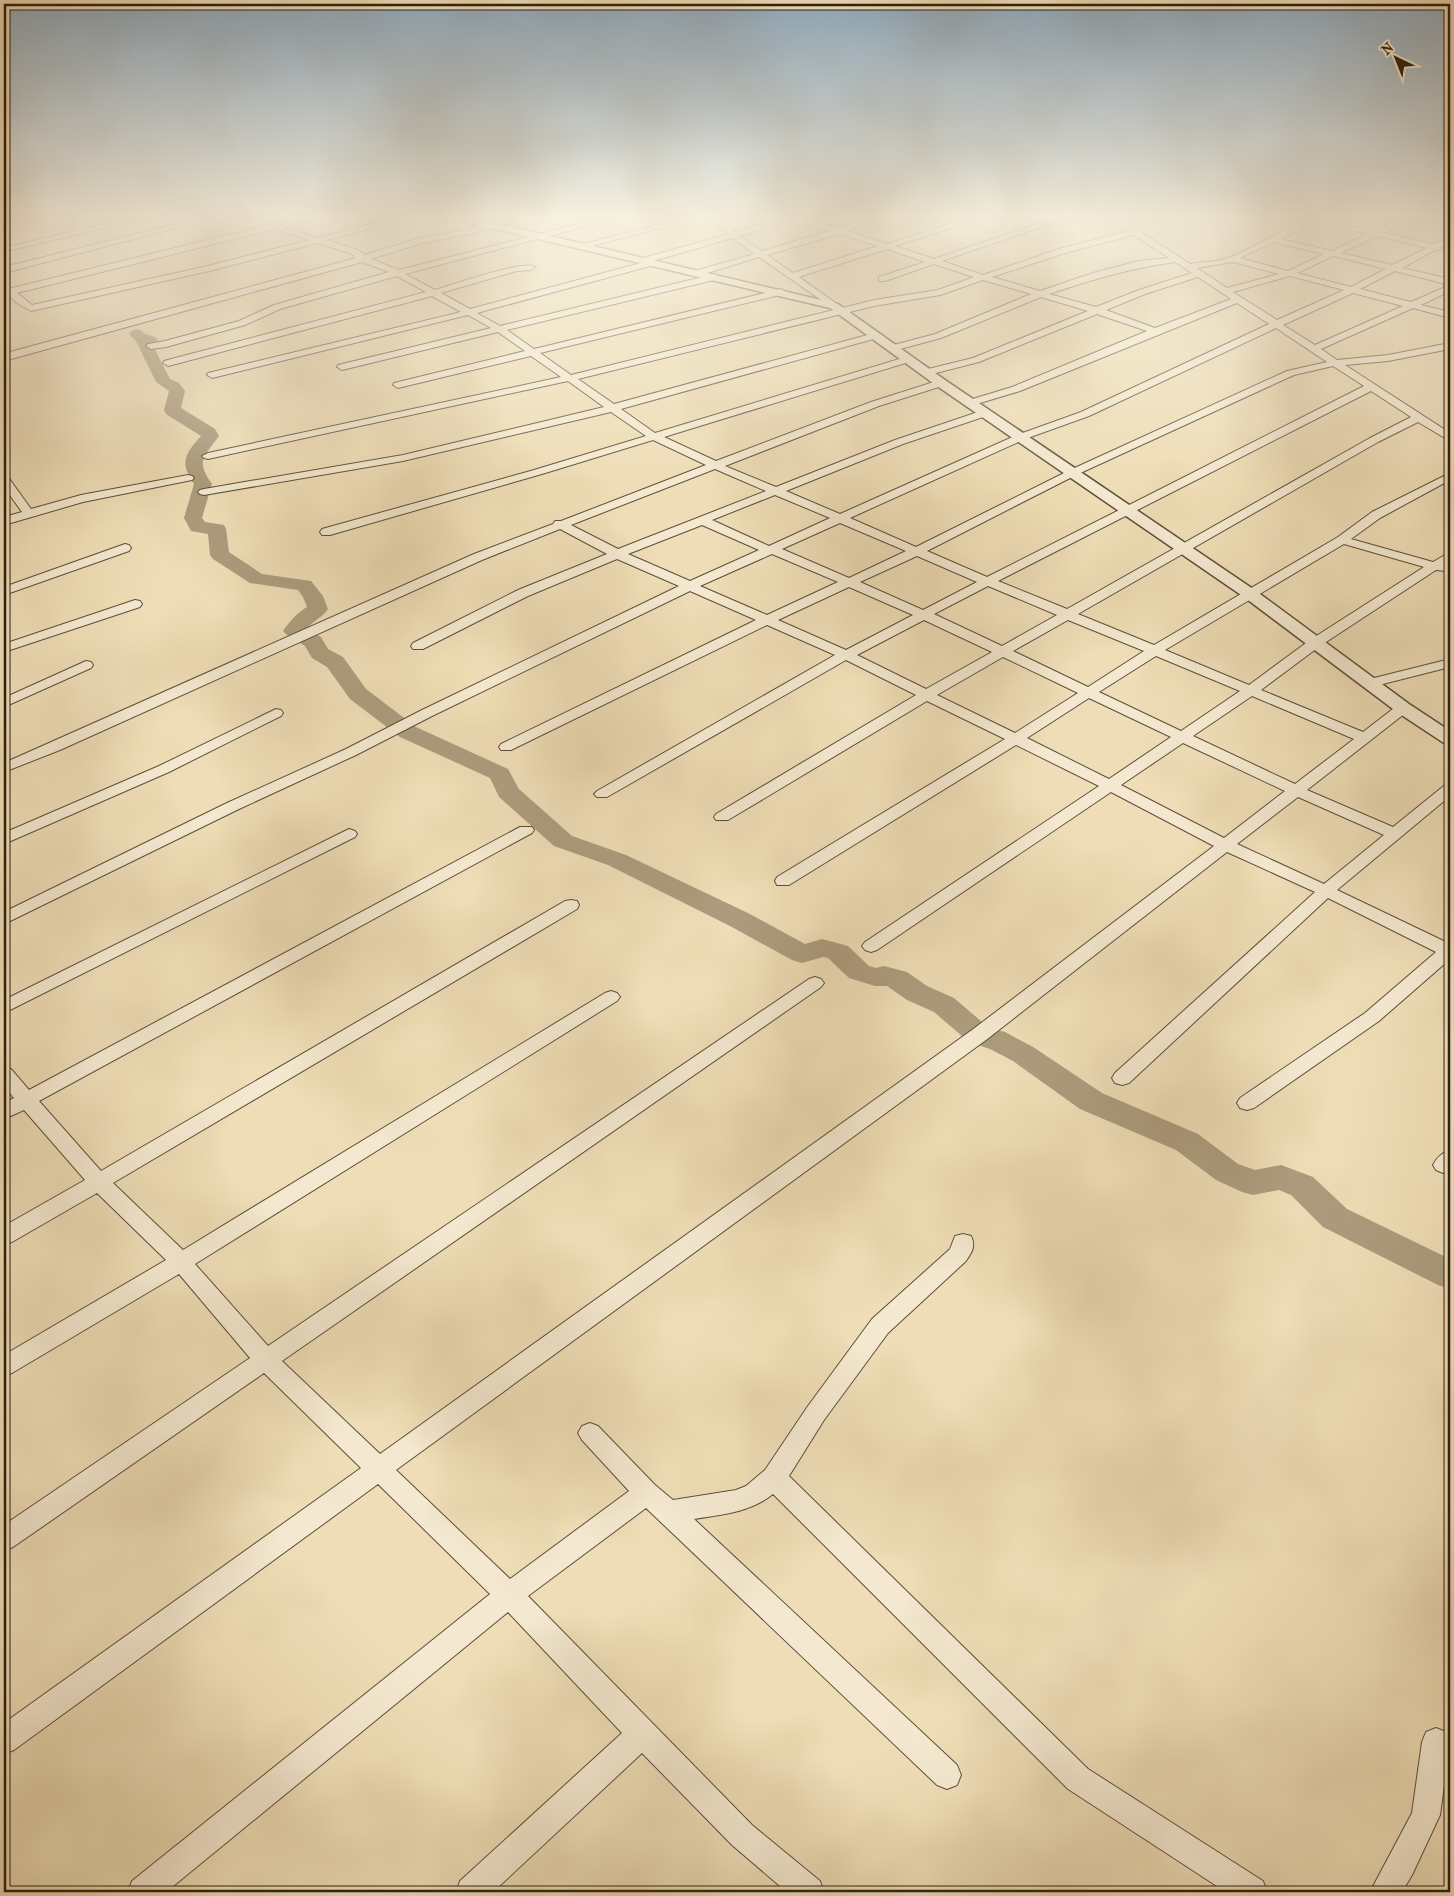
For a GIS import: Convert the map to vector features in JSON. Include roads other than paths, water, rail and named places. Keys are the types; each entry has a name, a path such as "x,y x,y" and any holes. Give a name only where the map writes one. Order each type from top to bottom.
{"street":[{"path":"25,304 31,308 47,304"},
{"path":"4,358 195,304"},
{"path":"151,346 166,344 242,323 289,304"},
{"path":"168,363 390,304"},
{"path":"456,304 499,329 535,353 653,436 717,466 989,582 1363,737"},
{"path":"212,375 497,304"},
{"path":"342,367 601,304"},
{"path":"398,385 731,304"},
{"path":"823,304 838,309"},
{"path":"832,304 941,383 1250,594 1403,708 1450,739"},
{"path":"208,456 570,378 838,309 863,304"},
{"path":"893,348 938,336 1015,304"},
{"path":"1077,304 1155,331"},
{"path":"928,372 976,360 1110,304"},
{"path":"970,403 1016,389 1224,304"},
{"path":"1246,304 1450,438"},
{"path":"4,919 233,806 351,752 427,713 692,585 1021,437 1085,414 1319,304"},
{"path":"1406,304 1450,315"},
{"path":"1314,349 1415,304"},
{"path":"204,492 403,458 614,408 874,336"},
{"path":"506,747 767,620 850,584 1072,473 1291,373 1334,362 1388,358 1450,346"},
{"path":"326,532 538,472 909,359"},
{"path":"4,768 55,747 478,556 875,404 941,383"},
{"path":"602,794 846,655 1125,510 1370,387"},
{"path":"418,646 523,593 617,554 774,490 899,442 985,413"},
{"path":"722,817 1001,652 1374,440 1419,418"},
{"path":"783,881 1014,740 1154,651 1342,540 1376,515 1450,476"},
{"path":"4,521 28,513 109,493 188,478"},
{"path":"4,479 28,513"},
{"path":"701,520 925,615 1088,693 1135,713 1181,737 1394,834"},
{"path":"559,524 617,554 692,585 846,655 1014,740 1109,785 1225,845 1450,951 1372,1017 1247,1103"},
{"path":"1342,540 1444,568"},
{"path":"4,590 126,548"},
{"path":"871,946 1250,691 1316,642 1444,568 1450,556"},
{"path":"4,648 135,604"},
{"path":"1371,683 1450,663"},
{"path":"4,703 86,665"},
{"path":"4,1740 971,1041 1403,708"},
{"path":"4,839 164,768 276,713"},
{"path":"1122,1078 1326,891 1450,788"},
{"path":"4,1112 526,830"},
{"path":"4,1006 349,834"},
{"path":"4,1236 571,905"},
{"path":"4,1539 815,983"},
{"path":"4,1366 181,1262 611,997"},
{"path":"4,1074 99,1182 181,1262 266,1360 509,1595 742,1835 809,1892"},
{"path":"669,1512 736,1501 755,1494 774,1478 816,1413 880,1326 958,1255 963,1248 963,1242"},
{"path":"590,1433 646,1494 669,1512 947,1775"},
{"path":"774,1478 1008,1707 1078,1780 1252,1892"},
{"path":"143,1892 509,1595 646,1494"},
{"path":"470,1892 642,1734"},
{"path":"1385,1892 1402,1865 1426,1815 1436,1742"}],"waterway":[{"path":"137,334 140,338 150,340 143,342 164,382 173,386 177,391 172,410 209,433 210,436 199,449 193,464 203,484 193,518 198,527 217,529 220,555 257,579 304,585 313,596 318,609 306,616 294,631 313,642 320,653 335,662 358,694 408,732 500,774 508,792 563,841 617,860 740,920 802,954 822,948 838,952 859,972 875,977 884,975 897,979 917,993 944,1005 979,1035 987,1039 995,1039 1023,1054 1091,1101 1187,1142 1227,1172 1253,1183 1281,1177 1302,1186 1335,1218 1450,1275"}]}
